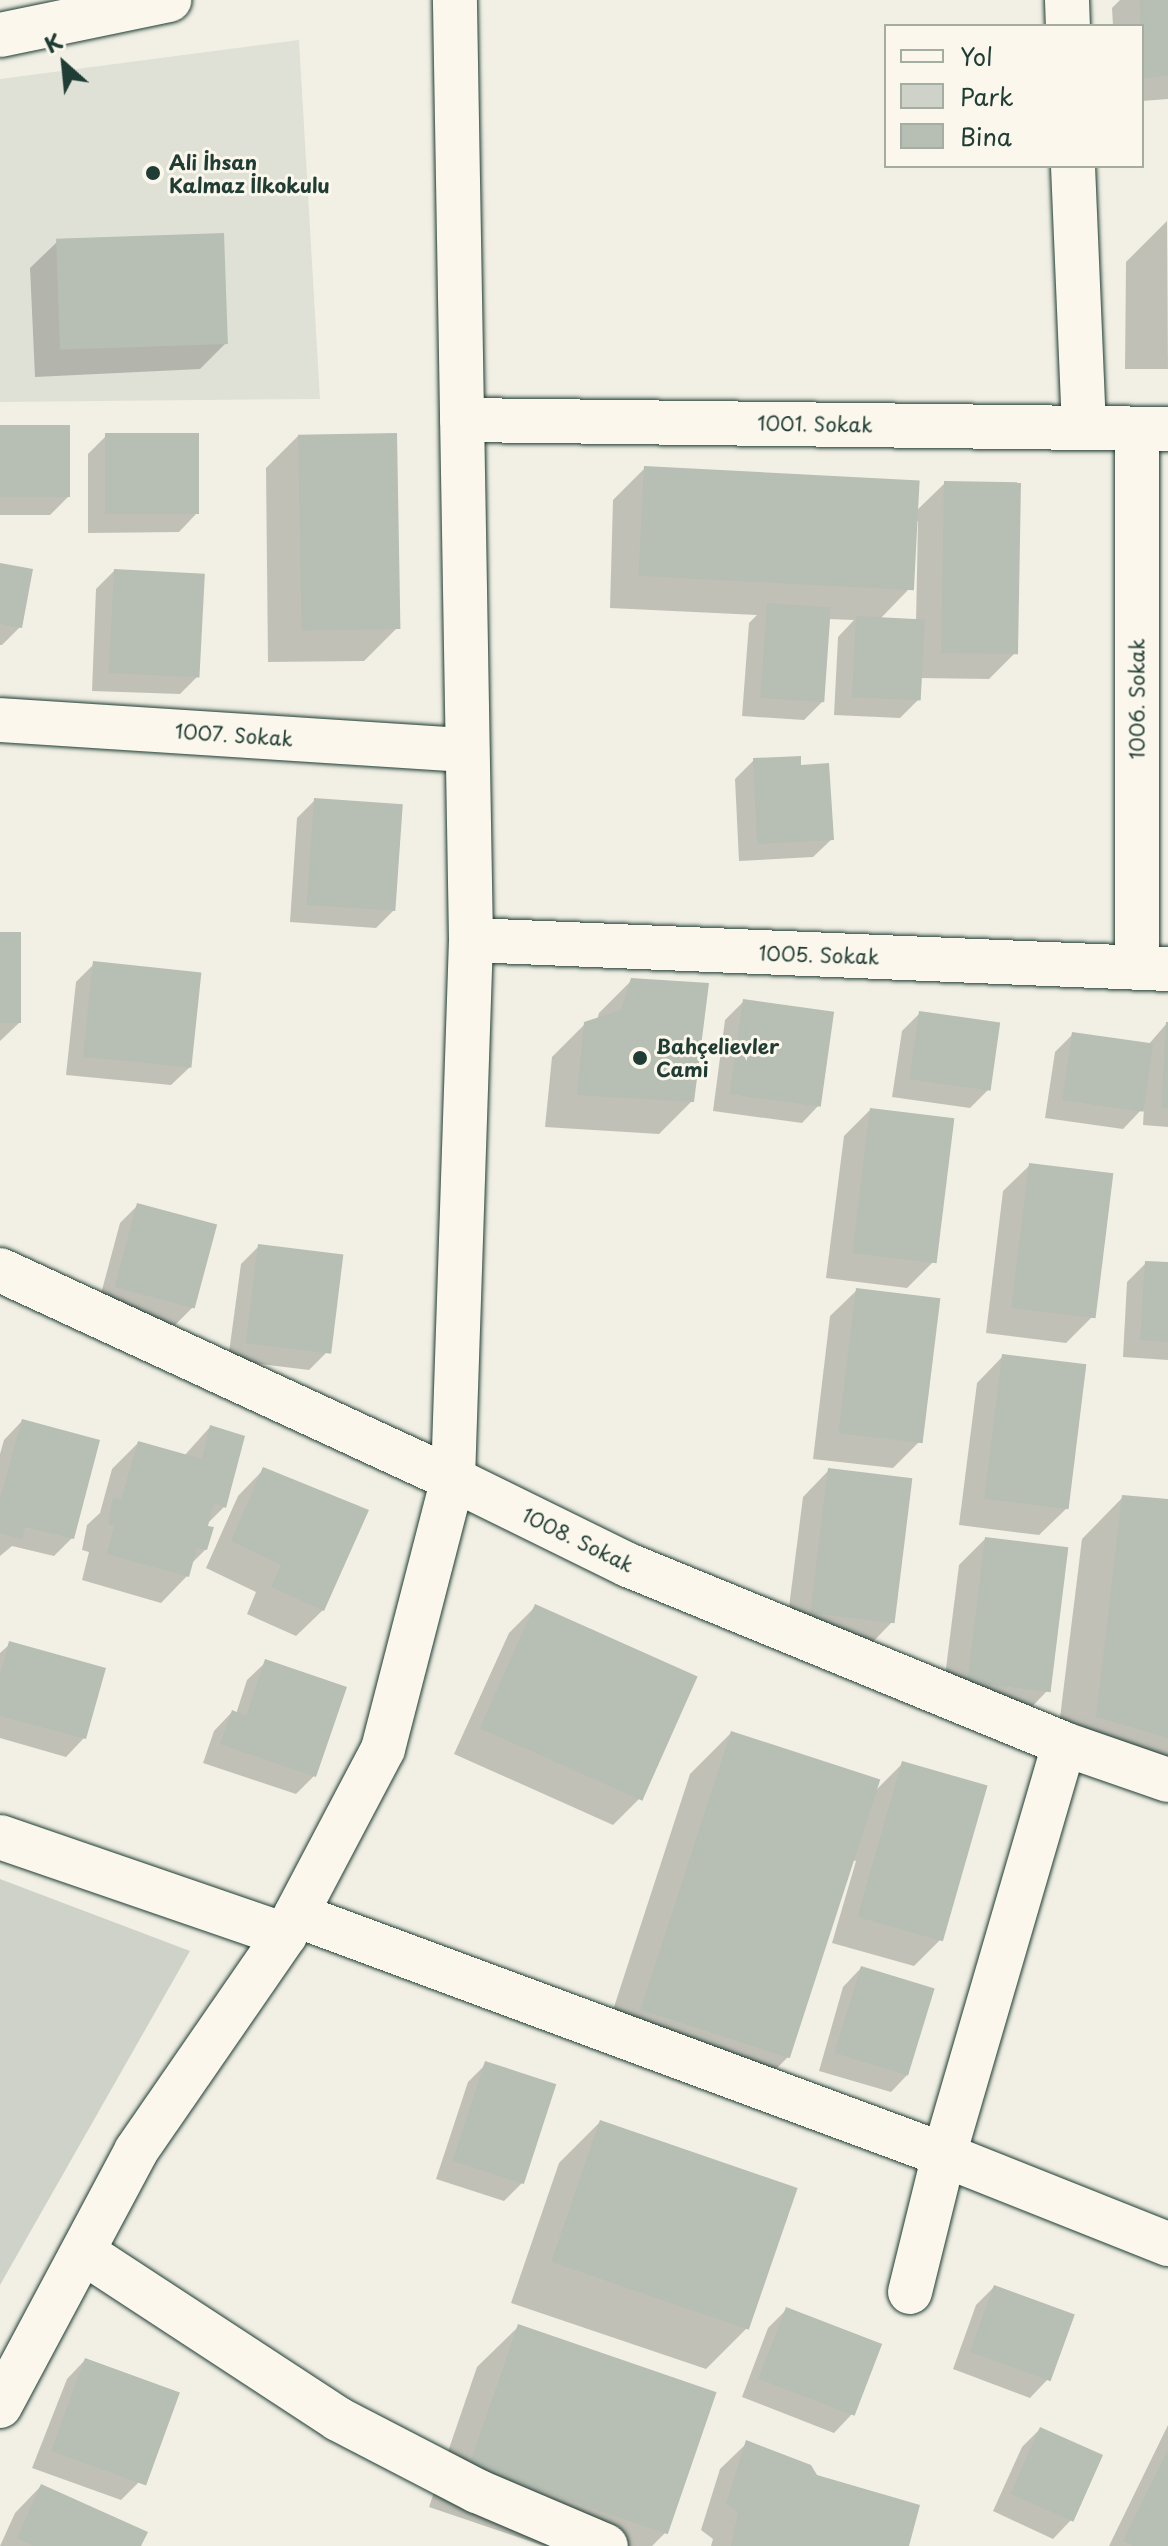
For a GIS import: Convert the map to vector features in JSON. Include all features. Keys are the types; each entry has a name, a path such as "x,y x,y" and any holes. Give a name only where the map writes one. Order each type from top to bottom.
{"street":[{"path":"0,35 169,0"},
{"path":"0,2406 136,2151 290,1925 383,1749 453,1479 471,940 455,0"},
{"path":"1067,0 1068,24"},
{"path":"1073,168 1084,428"},
{"name":"1001. Sokak","path":"462,420 1153,429"},
{"name":"1006. Sokak","path":"1152,969 1153,429"},
{"name":"1007. Sokak","path":"0,720 467,750"},
{"name":"1005. Sokak","path":"471,940 1152,969"},
{"name":"1008. Sokak","path":"0,1270 453,1479 628,1565 1064,1744 1168,1780"},
{"path":"910,2292 944,2155 1064,1744"},
{"path":"0,1837 290,1925 944,2155 1168,2244"},
{"path":"83,2252 338,2419 477,2491 606,2546"}],"shaded area":[{"name":"Ali İhsan Kalmaz İlkokulu","path":"299,40 320,399 0,402 0,79"}],"green space":[{"path":"0,1879 190,1951 0,2285"}],"building":[{"path":"1139,0 1168,0 1168,76 1144,78 1144,24 1141,24"},
{"path":"224,233 228,344 60,350 56,239"},
{"path":"0,425 70,425 70,497 0,497"},
{"path":"105,433 199,433 199,514 105,514"},
{"path":"397,433 400,629 301,631 298,435"},
{"path":"644,466 920,480 914,590 638,576"},
{"path":"944,481 1021,482 1018,654 941,653"},
{"path":"0,563 33,569 22,628 0,624"},
{"path":"114,569 205,574 199,678 109,673"},
{"path":"767,603 831,607 824,702 760,698"},
{"path":"856,616 925,620 921,701 852,697"},
{"path":"801,756 801,765 829,763 834,840 757,844 753,758"},
{"path":"314,798 403,804 395,911 307,905"},
{"path":"0,932 21,932 21,1023 0,1023"},
{"path":"93,961 201,972 191,1068 83,1056"},
{"name":"Bahçelievler Cami","path":"631,978 709,983 694,1102 577,1095 584,1022 621,1010"},
{"path":"743,999 834,1012 821,1107 730,1094"},
{"path":"919,1011 1000,1022 991,1091 909,1079"},
{"path":"1166,1022 1168,1108 1161,1108"},
{"path":"1072,1032 1153,1043 1144,1112 1062,1100"},
{"path":"870,1108 954,1118 937,1263 852,1253"},
{"path":"1029,1163 1113,1173 1096,1318 1011,1308"},
{"path":"137,1203 217,1224 195,1309 114,1287"},
{"path":"258,1244 343,1254 331,1354 246,1343"},
{"path":"1145,1261 1168,1262 1168,1342 1140,1340"},
{"path":"856,1288 940,1298 923,1443 838,1433"},
{"path":"1002,1354 1086,1364 1069,1509 984,1499"},
{"path":"22,1419 100,1440 74,1539 25,1527 22,1539 0,1533 0,1499"},
{"path":"210,1425 245,1436 226,1508 214,1503 208,1526 214,1527 207,1550 197,1548 189,1577 107,1554 114,1526 108,1524 113,1497 121,1500 138,1441 202,1459"},
{"path":"263,1467 369,1510 324,1611 271,1587 281,1565 231,1541"},
{"path":"828,1468 912,1478 895,1623 810,1613"},
{"path":"1122,1495 1168,1499 1168,1738 1096,1717"},
{"path":"985,1537 1068,1547 1051,1692 967,1682"},
{"path":"535,1604 698,1676 642,1801 480,1728"},
{"path":"9,1641 106,1668 86,1739 0,1716 0,1675"},
{"path":"265,1659 347,1687 316,1777 220,1744 232,1710 246,1716"},
{"path":"731,1731 880,1780 790,2058 640,2010"},
{"path":"902,1761 988,1786 943,1941 857,1917"},
{"path":"861,1966 935,1989 908,2076 834,2053"},
{"path":"485,2061 556,2084 524,2184 453,2161"},
{"path":"600,2120 798,2188 749,2330 551,2262"},
{"path":"994,2285 1075,2314 1051,2381 970,2352"},
{"path":"786,2307 882,2344 855,2416 758,2379"},
{"path":"518,2324 717,2392 668,2534 469,2466"},
{"path":"85,2358 180,2393 146,2486 51,2451"},
{"path":"1040,2427 1103,2455 1073,2522 1010,2494"},
{"path":"746,2440 811,2465 817,2475 920,2505 909,2546 731,2546 738,2512 726,2503"},
{"path":"1168,2449 1168,2546 1133,2546 1123,2541"},
{"path":"41,2484 148,2532 141,2546 33,2546 17,2538"}],"place":[{"name":"Ali İhsan Kalmaz İlkokulu","path":"153,173"},
{"name":"Bahçelievler Cami","path":"640,1058"}]}
